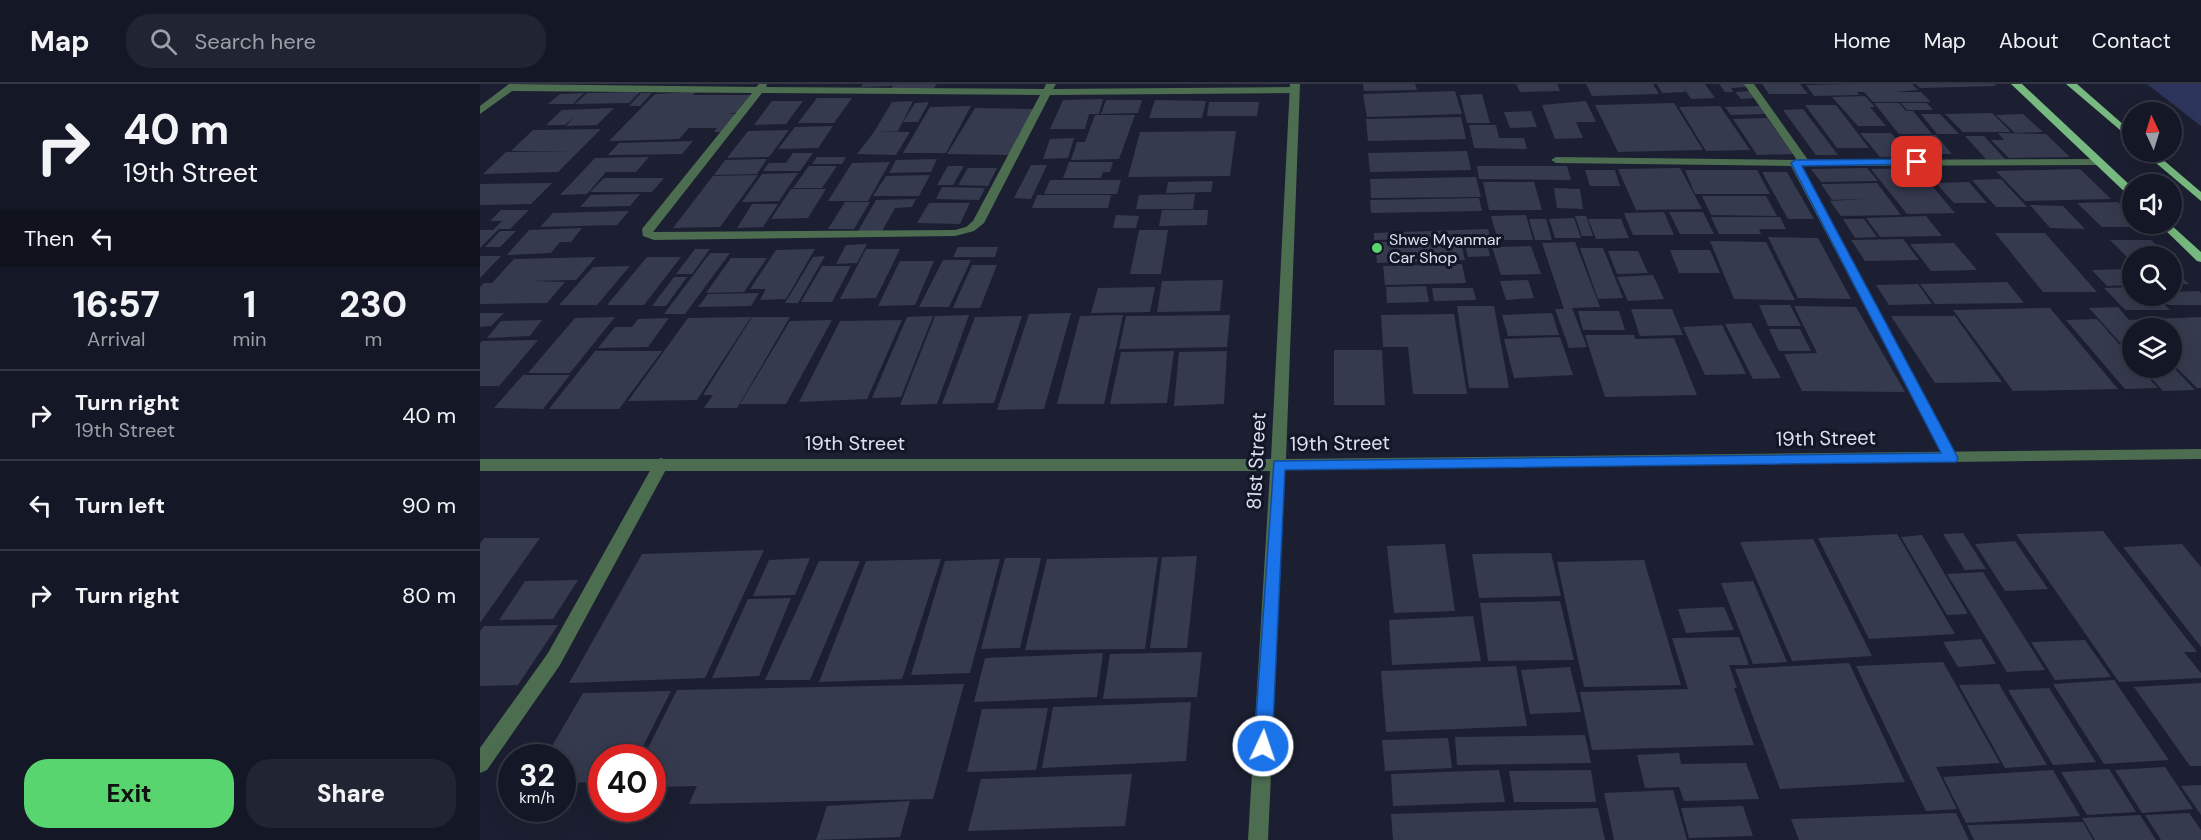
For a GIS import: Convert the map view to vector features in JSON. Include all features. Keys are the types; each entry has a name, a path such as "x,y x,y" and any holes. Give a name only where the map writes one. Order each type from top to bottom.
{"main road":[{"path":"2016,84 2122,184"},
{"path":"2071,84 2122,128"},
{"path":"2160,162 2201,198"},
{"path":"2175,234 2201,258"}],"street":[{"path":"1749,84 1799,163 1951,458"},
{"path":"480,111 512,86 1294,87"},
{"path":"761,87 648,229 647,234 654,236 955,233 970,229 978,223 1049,88"},
{"name":"81st Street","path":"1258,840 1278,465 1294,87"},
{"path":"1556,160 1799,163 2098,162"},
{"name":"19th Street","path":"480,465 1278,465 2201,454"},
{"path":"480,764 554,659 661,464"}],"water":[{"path":"2147,84 2201,84 2201,126 2182,111 2182,102 2170,102"}],"building":[{"path":"863,84 937,84 934,88 891,89 893,86 861,87"},
{"path":"1363,84 1415,84 1417,90 1364,91"},
{"path":"1516,84 1557,84 1560,91 1520,92"},
{"path":"1586,84 1653,84 1659,94 1592,96"},
{"path":"1657,84 1705,84 1715,98 1691,99 1682,85 1686,92 1662,93"},
{"path":"1719,84 1746,84 1748,87 1731,88 1733,92 1725,92"},
{"path":"1762,84 1800,84 1808,94 1769,94"},
{"path":"1912,84 1918,90 1893,92 1921,92 1931,102 1873,102 1864,92 1857,92 1859,95 1814,96 1806,85"},
{"path":"1916,84 1994,84 1997,86 1920,88"},
{"path":"1455,91 1462,114 1367,117 1363,94"},
{"path":"1750,91 1756,98 1741,99 1735,92"},
{"path":"640,92 629,103 575,104 587,93"},
{"path":"696,92 693,95 753,95 739,112 728,114 738,114 723,132 714,132 717,128 689,128 679,139 609,141 655,94"},
{"path":"584,93 573,104 548,104 560,94"},
{"path":"641,93 652,93 640,106 629,106"},
{"path":"1482,94 1490,123 1467,123 1460,95"},
{"path":"1865,96 1875,107 1870,107 1886,126 1858,126 1832,97"},
{"path":"817,98 852,98 834,123 798,123"},
{"path":"1103,99 1099,114 1089,114 1085,129 1050,129 1063,100"},
{"path":"1106,100 1142,100 1138,113 1101,114"},
{"path":"1155,100 1206,101 1202,118 1149,118"},
{"path":"772,101 803,101 786,124 754,125"},
{"path":"913,101 898,131 877,131 910,132 896,155 857,154 874,132 892,102"},
{"path":"1586,101 1596,122 1576,122 1583,138 1555,139 1542,105"},
{"path":"929,102 918,122 903,122 915,103"},
{"path":"1209,102 1259,102 1257,116 1207,116"},
{"path":"1674,103 1703,150 1618,152 1595,105"},
{"path":"1874,103 1899,103 1906,111 1913,111 1932,134 1899,134"},
{"path":"1901,103 1927,103 1933,110 1907,110"},
{"path":"1805,105 1836,105 1869,148 1837,148"},
{"path":"971,106 946,153 903,153 930,107"},
{"path":"1720,106 1750,150 1706,151 1679,107"},
{"path":"1759,106 1765,114 1731,115 1725,107"},
{"path":"614,108 597,125 566,126 574,117 565,125 546,125 562,110"},
{"path":"975,108 1034,109 1009,155 947,154"},
{"path":"1803,109 1838,155 1816,155 1783,110"},
{"path":"1531,111 1537,127 1510,128 1504,112"},
{"path":"1992,113 2011,132 1963,132 1945,114"},
{"path":"1921,114 1940,114 1959,134 1937,134"},
{"path":"2023,114 2043,132 2015,133 1996,115"},
{"path":"1095,115 1135,115 1119,159 1071,160 1077,142 1085,142"},
{"path":"1461,117 1466,139 1368,141 1366,119"},
{"path":"1767,118 1793,154 1757,155 1733,119"},
{"path":"1469,125 1496,125 1499,138 1524,138 1527,149 1474,148"},
{"path":"833,126 818,148 778,149 795,127"},
{"path":"601,129 558,172 483,174 506,152 576,151 511,151 533,130"},
{"path":"789,130 769,157 727,158 748,131"},
{"path":"1236,131 1230,176 1128,177 1140,132"},
{"path":"1860,133 1891,133 1912,157 1880,157"},
{"path":"1998,133 2046,134 2070,157 2009,158 1991,140 2004,140"},
{"path":"1936,135 1952,154 1915,154 1899,136"},
{"path":"1965,136 1984,136 2005,159 1986,159"},
{"path":"1074,138 1068,158 1043,159 1050,139"},
{"path":"693,141 682,154 608,155 619,143"},
{"path":"1467,151 1471,170 1370,172 1368,153"},
{"path":"793,153 813,153 800,171 763,171 769,163 786,163"},
{"path":"649,157 636,172 606,172 587,194 560,195 595,158"},
{"path":"817,157 846,157 842,164 812,164"},
{"path":"767,159 757,174 714,175 725,160"},
{"path":"937,159 931,172 889,173 896,160"},
{"path":"890,162 868,201 828,201 852,163"},
{"path":"1069,162 1113,162 1110,172 1103,172 1101,178 1063,178"},
{"path":"1031,165 1047,165 1031,199 1014,198"},
{"path":"809,166 837,166 822,188 793,188"},
{"path":"948,166 964,166 953,185 937,185"},
{"path":"1477,166 1567,166 1571,180 1479,179"},
{"path":"968,168 997,168 988,186 958,185"},
{"path":"1680,168 1702,209 1636,210 1618,169"},
{"path":"1867,168 1878,181 1821,182 1811,169"},
{"path":"1917,168 1955,213 1907,214 1871,169"},
{"path":"2080,169 2111,199 2025,201 1996,171"},
{"path":"1585,170 1615,170 1620,186 1590,186"},
{"path":"1685,170 1757,170 1770,194 1695,194"},
{"path":"1762,172 1787,172 1814,219 1788,219"},
{"path":"798,173 779,201 742,202 762,174"},
{"path":"758,175 720,227 673,228 713,176"},
{"path":"930,175 919,196 873,196 886,176"},
{"path":"1476,177 1481,197 1371,198 1370,179"},
{"path":"604,178 664,178 652,192 590,192"},
{"path":"2001,179 2027,207 1996,207 1972,180"},
{"path":"1050,180 1121,180 1117,194 1044,194"},
{"path":"1213,181 1211,192 1166,193 1168,182"},
{"path":"1483,182 1534,182 1542,210 1489,210"},
{"path":"1969,182 1987,203 1954,203 1936,183"},
{"path":"552,183 531,204 480,205 480,184"},
{"path":"1877,183 1901,215 1841,216 1830,201 1862,199 1832,200 1821,184"},
{"path":"942,187 985,188 979,200 936,199"},
{"path":"1554,188 1580,189 1583,209 1557,208"},
{"path":"791,189 826,189 808,218 771,219"},
{"path":"640,194 630,206 580,207 591,195"},
{"path":"1195,194 1193,209 1136,209 1139,195"},
{"path":"1037,195 1111,195 1108,208 1032,208"},
{"path":"1702,196 1766,196 1777,216 1711,215"},
{"path":"1479,198 1482,211 1371,213 1370,200"},
{"path":"916,199 912,207 895,208 882,231 858,231 876,200"},
{"path":"845,202 870,202 854,229 828,229"},
{"path":"2118,202 2122,206 2122,227 2102,227 2077,203"},
{"path":"929,203 970,203 960,224 917,223"},
{"path":"752,204 778,204 763,227 737,228"},
{"path":"2030,205 2063,206 2085,229 2050,228"},
{"path":"501,210 529,210 510,229 499,229 480,248 480,230 493,230 502,221 490,221"},
{"path":"1162,210 1208,210 1207,225 1159,226"},
{"path":"629,211 617,225 540,227 553,213"},
{"path":"1664,212 1674,235 1633,235 1624,213"},
{"path":"1669,212 1703,212 1714,234 1680,234"},
{"path":"1116,215 1139,216 1136,228 1113,228"},
{"path":"1526,215 1533,240 1498,240 1491,216"},
{"path":"1575,216 1586,216 1593,236 1582,236"},
{"path":"1926,216 1942,236 1880,237 1866,218"},
{"path":"1711,217 1780,217 1786,229 1759,229 1761,234 1719,234"},
{"path":"1574,218 1581,238 1555,238 1549,219"},
{"path":"1529,219 1546,219 1552,240 1535,240"},
{"path":"1588,219 1621,219 1629,238 1596,239"},
{"path":"1843,219 1864,219 1877,237 1855,238"},
{"path":"582,228 571,242 560,242 551,253 507,255 529,230"},
{"path":"1488,229 1490,237 1374,240 1374,233"},
{"path":"1139,230 1168,230 1161,274 1130,274"},
{"path":"500,231 516,231 500,247 485,247"},
{"path":"1995,233 2045,233 2097,292 2043,292"},
{"path":"1768,237 1818,238 1851,299 1798,298"},
{"path":"1903,239 1919,260 1865,261 1851,240"},
{"path":"1460,240 1465,260 1377,263 1375,242"},
{"path":"2110,240 2151,240 2158,246 2122,246 2122,252"},
{"path":"1710,241 1766,242 1795,300 1734,299"},
{"path":"1575,242 1600,307 1572,308 1587,347 1569,348 1555,309 1564,309 1542,243"},
{"path":"1487,243 1490,256 1468,257 1465,244"},
{"path":"1954,243 1977,270 1931,271 1910,244"},
{"path":"867,244 857,263 836,264 846,245"},
{"path":"1531,246 1541,274 1501,275 1492,247"},
{"path":"958,247 998,247 995,257 953,257"},
{"path":"1580,248 1603,248 1623,298 1598,299"},
{"path":"695,249 710,249 692,274 676,274"},
{"path":"815,249 786,299 760,300 766,289 750,289 776,250"},
{"path":"866,249 900,249 876,298 840,299"},
{"path":"1670,250 1710,250 1720,273 1679,273"},
{"path":"1608,251 1638,251 1648,273 1617,274"},
{"path":"710,253 730,253 685,314 664,314"},
{"path":"480,256 501,256 480,278"},
{"path":"825,256 798,303 785,303 813,257"},
{"path":"596,257 576,280 531,281 565,282 547,303 480,304 480,287 484,283 492,283 514,259"},
{"path":"647,257 681,257 644,305 607,305"},
{"path":"731,258 767,258 744,292 706,293"},
{"path":"943,260 971,260 949,307 919,307"},
{"path":"900,261 934,261 915,305 878,306"},
{"path":"1462,264 1466,283 1385,285 1383,266"},
{"path":"972,265 997,265 980,308 953,308"},
{"path":"630,266 597,305 559,305 593,267"},
{"path":"822,266 851,266 832,302 801,302"},
{"path":"2122,269 2122,285 2107,286 2092,270"},
{"path":"1653,275 1664,299 1628,301 1617,277"},
{"path":"674,277 687,277 666,306 652,306"},
{"path":"2182,277 2189,284 2182,284"},
{"path":"1223,280 1220,311 1157,312 1162,281"},
{"path":"1528,280 1534,298 1506,300 1500,281"},
{"path":"2007,282 2024,303 1935,304 1920,284"},
{"path":"1918,284 1932,304 1889,305 1876,285"},
{"path":"1426,286 1429,302 1387,303 1386,287"},
{"path":"1155,287 1150,312 1091,313 1098,288"},
{"path":"2122,287 2122,306 2166,306 2170,310 2125,310 2104,288"},
{"path":"1432,288 1473,288 1476,300 1434,301"},
{"path":"2199,291 2201,305 2182,305 2182,292"},
{"path":"759,293 751,306 698,307 708,294"},
{"path":"1759,305 1790,305 1801,326 1768,326"},
{"path":"1457,306 1494,306 1509,388 1469,388"},
{"path":"1794,306 1856,307 1905,392 1802,391 1784,354 1817,353"},
{"path":"2118,307 2127,318 2122,318 2122,345 2089,308"},
{"path":"2050,308 2118,389 2013,391 1953,310"},
{"path":"1631,309 1672,309 1683,335 1640,336"},
{"path":"1578,311 1619,311 1625,330 1583,330"},
{"path":"480,313 504,313 491,326 480,327"},
{"path":"1071,313 1044,409 997,410 1029,314"},
{"path":"1552,313 1559,335 1508,336 1502,315"},
{"path":"1454,314 1467,394 1413,394 1408,347 1383,347 1381,315"},
{"path":"969,315 937,404 900,405 935,316"},
{"path":"1123,315 1104,404 1057,404 1080,316"},
{"path":"1230,315 1227,347 1119,349 1126,316"},
{"path":"933,316 901,397 872,398 907,317"},
{"path":"1022,316 994,403 942,404 975,317"},
{"path":"1891,316 1955,316 2002,382 1935,383"},
{"path":"615,317 570,373 528,373 575,318"},
{"path":"751,317 697,400 628,401 688,318"},
{"path":"752,317 790,317 737,408 704,408 713,395 703,395"},
{"path":"2201,317 2201,388 2197,388 2182,373 2182,318 2177,318"},
{"path":"669,318 648,347 598,348 615,327 632,327 638,319"},
{"path":"2097,319 2122,347 2122,378 2148,378 2158,388 2125,389 2066,320"},
{"path":"542,320 530,336 487,338 501,321"},
{"path":"832,320 786,404 740,404 790,321"},
{"path":"902,320 867,399 799,402 840,321"},
{"path":"1751,323 1781,378 1753,379 1725,324"},
{"path":"1722,325 1746,374 1705,375 1683,327"},
{"path":"1769,329 1800,329 1811,351 1779,351"},
{"path":"1585,335 1634,335 1635,339 1674,338 1697,395 1605,397"},
{"path":"1560,337 1573,375 1514,378 1504,339"},
{"path":"538,340 499,386 480,386 480,343 482,341"},
{"path":"1334,350 1382,350 1385,405 1334,405"},
{"path":"595,351 662,351 619,409 549,409"},
{"path":"1174,351 1167,403 1110,404 1121,352"},
{"path":"1227,351 1224,404 1174,406 1179,352"},
{"path":"523,375 570,375 543,409 494,408"},
{"path":"2182,376 2195,390 2163,391 2151,378"},
{"path":"2103,531 2197,652 2184,652 2201,673 2201,678 2119,682 2016,534"},
{"path":"1963,533 1986,569 1965,570 1943,534"},
{"path":"1897,534 1955,634 1869,639 1818,538"},
{"path":"1922,535 1968,614 1947,615 1901,537"},
{"path":"484,538 540,538 480,623 480,544"},
{"path":"1813,539 1872,656 1792,661 1740,542"},
{"path":"2015,541 2048,589 2005,591 1975,544"},
{"path":"1445,544 1455,611 1394,613 1387,546"},
{"path":"2182,544 2201,567 2201,647 2123,547"},
{"path":"764,550 705,678 569,683 642,554"},
{"path":"1551,553 1561,596 1479,598 1472,554"},
{"path":"1197,556 1187,648 1150,648 1162,557"},
{"path":"1158,557 1145,649 1025,650 1047,559"},
{"path":"810,558 795,595 753,596 769,560"},
{"path":"1005,558 1041,558 1020,648 981,649"},
{"path":"941,559 902,679 819,682 866,561"},
{"path":"1000,559 970,673 911,675 945,561"},
{"path":"1644,560 1681,685 1584,687 1557,562"},
{"path":"819,561 860,561 810,680 765,680"},
{"path":"1983,572 2045,670 2007,672 1947,574"},
{"path":"578,580 553,619 499,620 525,581"},
{"path":"1753,581 1787,662 1753,664 1721,583"},
{"path":"791,598 759,676 712,678 748,599"},
{"path":"1560,601 1574,660 1488,661 1480,603"},
{"path":"1724,607 1734,630 1686,633 1678,609"},
{"path":"1473,616 1481,661 1392,665 1389,620"},
{"path":"558,625 518,685 480,686 480,631 484,626"},
{"path":"1739,637 1749,665 1729,665 1737,688 1734,688 1754,745 1592,750 1580,692 1688,689 1672,638"},
{"path":"1981,639 1996,664 1958,667 1943,642"},
{"path":"2085,640 2111,677 2055,680 2031,642"},
{"path":"1202,652 1197,697 1103,699 1110,654"},
{"path":"1103,653 1097,697 974,702 985,658"},
{"path":"1943,662 2000,763 1936,767 1957,809 1926,811 1856,666"},
{"path":"1849,663 1905,782 1780,789 1735,669"},
{"path":"1516,666 1527,726 1386,732 1381,671"},
{"path":"1570,667 1581,712 1530,714 1521,670"},
{"path":"2114,680 2169,760 2104,764 2053,684"},
{"path":"2201,683 2201,766 2190,766 2134,687"},
{"path":"964,684 933,799 689,804 697,786 666,787 666,744 650,744 677,690"},
{"path":"1999,684 2047,765 2005,768 1959,685"},
{"path":"2049,688 2096,762 2053,765 2008,690"},
{"path":"671,691 644,744 588,744 588,782 576,783 576,744 553,744 583,693"},
{"path":"1191,702 1186,761 1042,768 1053,707"},
{"path":"1048,708 1036,770 967,772 982,709"},
{"path":"1585,735 1591,763 1457,765 1455,737"},
{"path":"1448,738 1452,768 1385,771 1382,740"},
{"path":"1679,753 1681,764 1746,763 1759,799 1684,801 1679,787 1645,788 1637,755"},
{"path":"2165,767 2193,809 2142,813 2115,770"},
{"path":"2109,769 2136,812 2087,815 2061,772"},
{"path":"1499,770 1505,802 1393,806 1391,774"},
{"path":"1591,770 1596,802 1514,802 1509,771"},
{"path":"2053,770 2080,816 1966,823 1943,777"},
{"path":"1132,774 1125,826 968,831 981,779"},
{"path":"2201,785 2201,815 2181,786"},
{"path":"1673,790 1687,840 1614,840 1604,793"},
{"path":"910,801 900,837 816,840 827,806"},
{"path":"1743,806 1753,836 1689,838 1681,808"},
{"path":"1598,808 1605,840 1393,840 1391,814"},
{"path":"1956,813 1969,840 1799,840 1791,819"},
{"path":"2189,813 2201,830 2201,840 2161,840 2145,815"},
{"path":"2140,815 2156,840 2095,840 2082,818"},
{"path":"2083,822 2093,840 1974,840 1967,825"}],"place":[{"name":"Shwe Myanmar Car Shop","path":"1377,248"}],"route":[{"path":"1263,746 1278,465 1951,458 1795,163 1917,162"}]}
